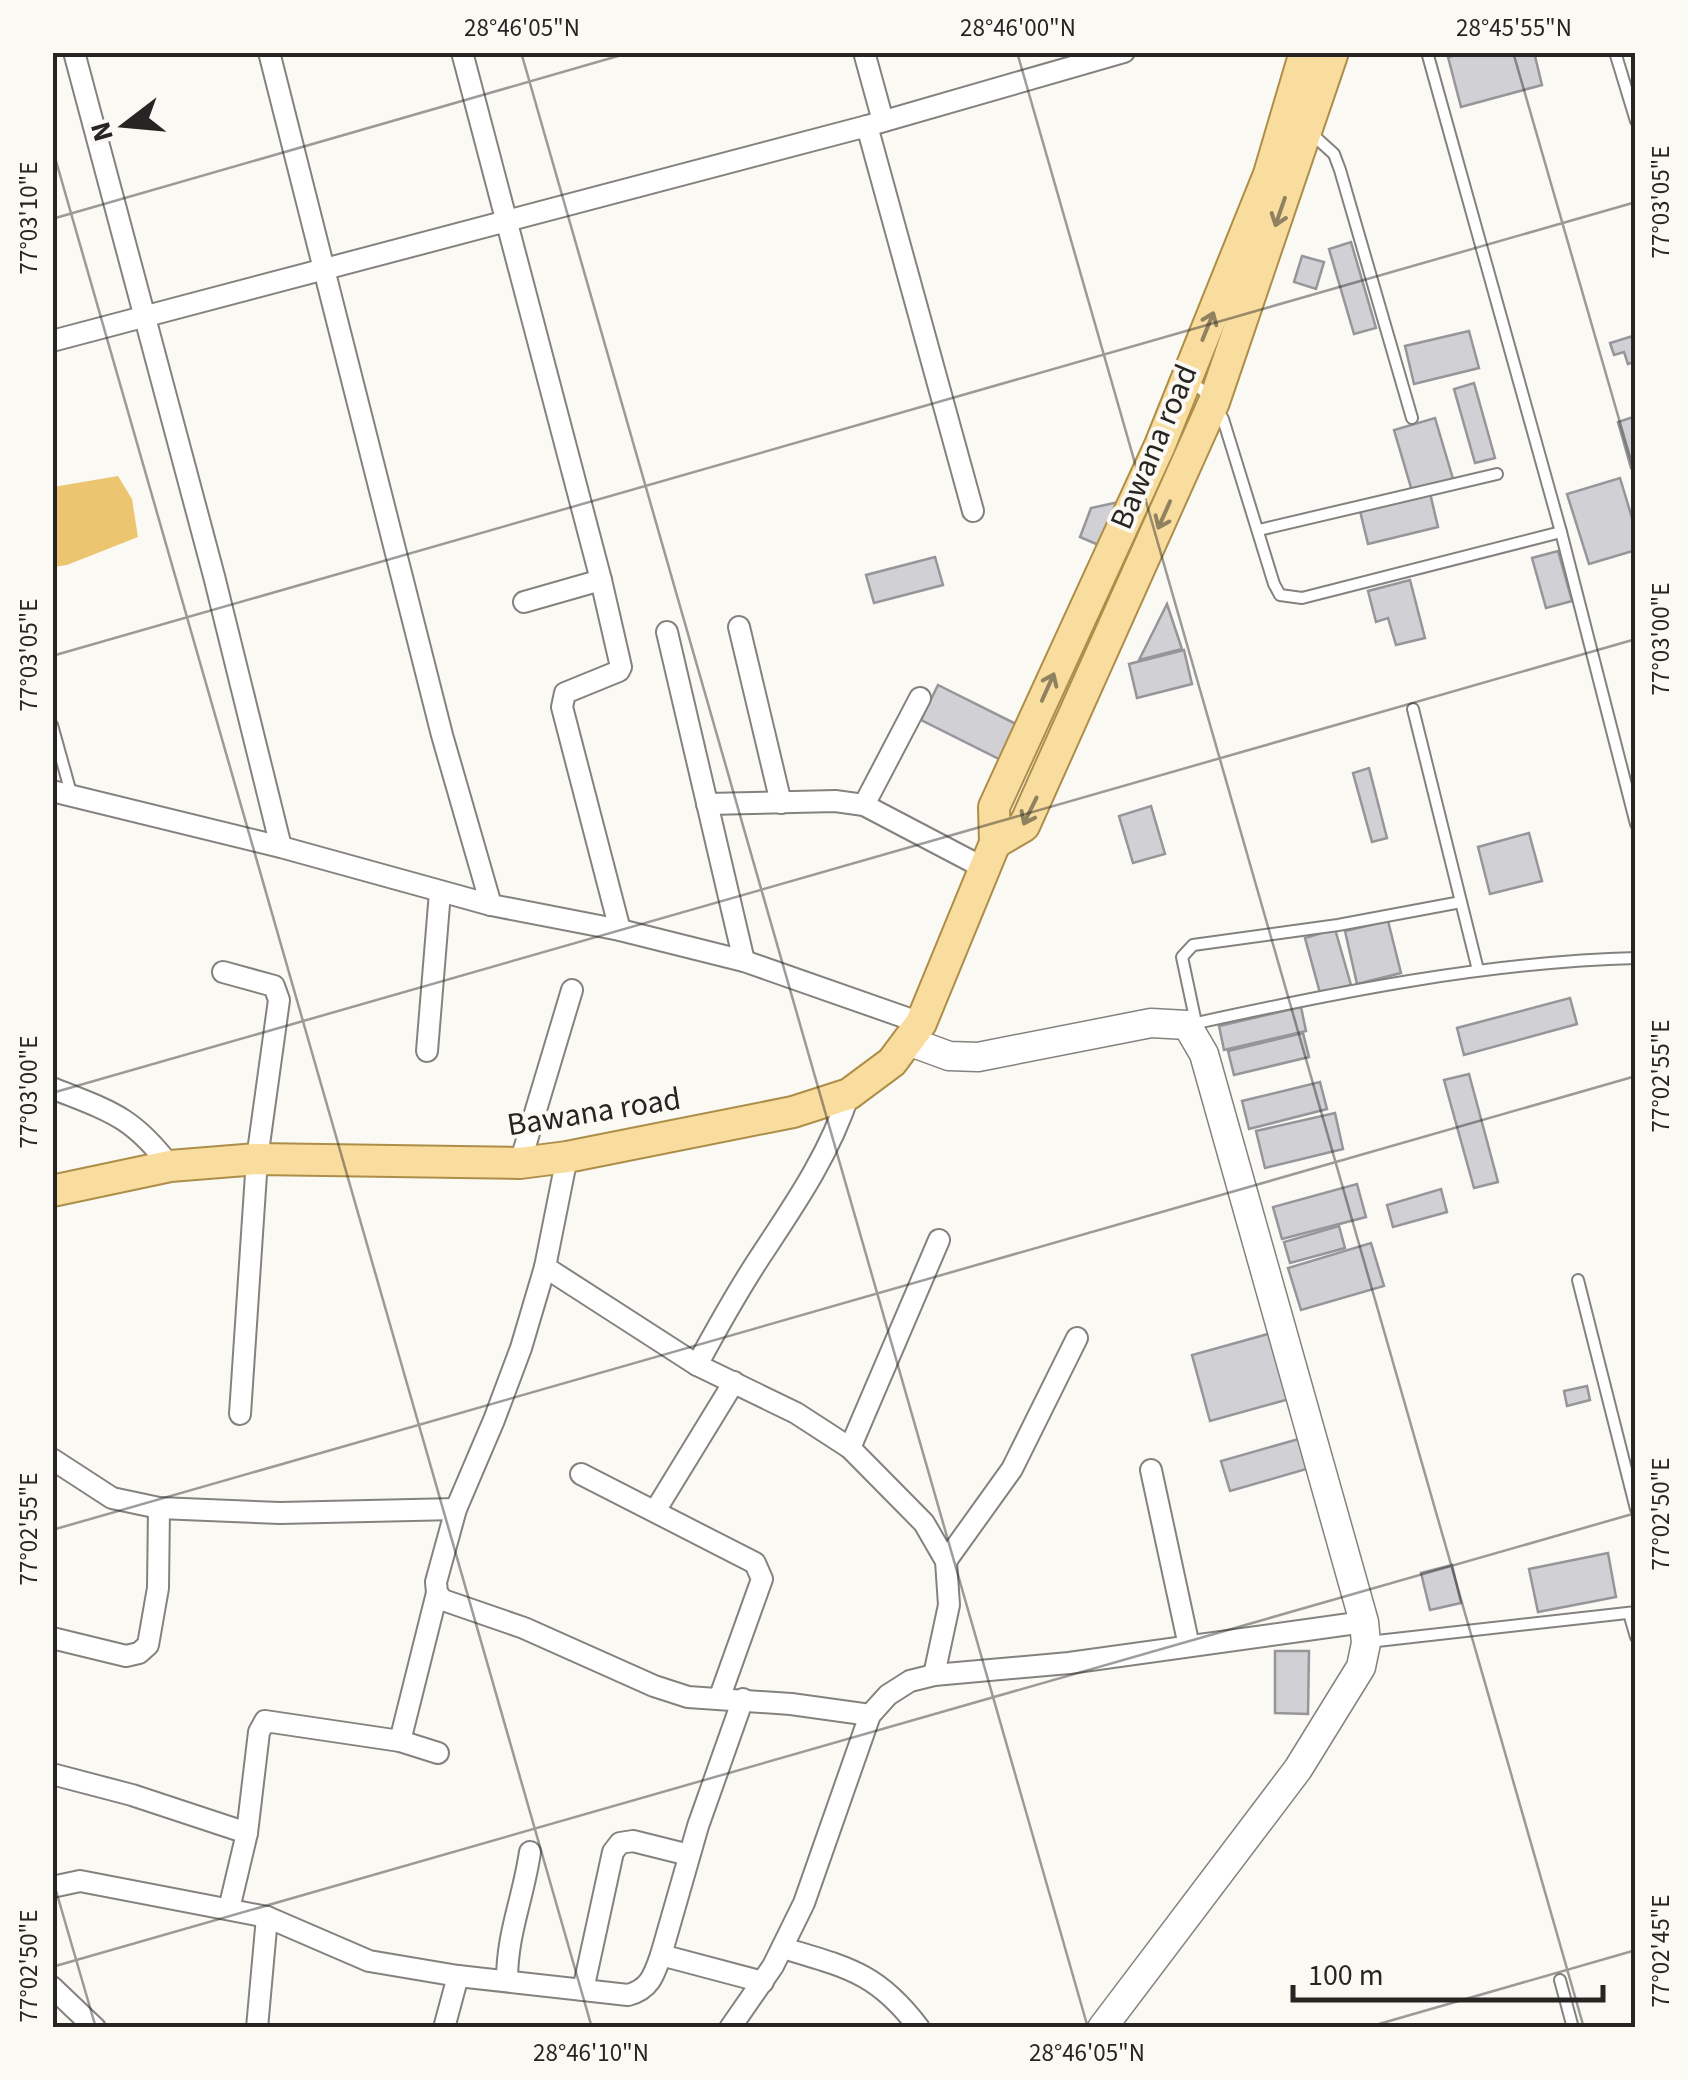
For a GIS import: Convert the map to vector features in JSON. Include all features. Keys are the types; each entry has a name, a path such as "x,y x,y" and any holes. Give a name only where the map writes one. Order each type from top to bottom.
{"main road":[{"name":"Bawana road","path":"52,1191 170,1166 257,1159 520,1164 567,1158 793,1112 849,1094 892,1062 914,1032 991,856 994,808 1188,378 1269,174 1305,52"},
{"name":"Bawana road","path":"991,856 1024,826 1214,402 1333,52"},
{"path":"1111,551 1140,567"}],"street":[{"path":"74,52 214,576 281,847"},
{"path":"269,52 442,736 491,905"},
{"path":"462,52 621,667 565,693 562,707 620,930"},
{"path":"864,52 875,123 974,511"},
{"path":"52,341 875,123 1053,62 1124,52"},
{"path":"524,602 601,580"},
{"path":"739,626 781,802"},
{"path":"667,632 744,960"},
{"path":"864,805 920,698"},
{"path":"62,792 491,905 744,960 914,1032 949,1056 978,1057 1151,1023 1191,1024 1204,1054 1365,1632 1361,1667 1298,1769 1102,2028"},
{"path":"708,804 836,801 864,805 991,856"},
{"path":"427,1051 440,892"},
{"path":"223,972 266,982 278,992 257,1159 240,1414"},
{"path":"520,1164 572,990"},
{"path":"52,1088 136,1126 170,1166"},
{"path":"698,1364 726,1309 819,1166 849,1094"},
{"path":"400,1741 456,1510 501,1402 545,1267 567,1158"},
{"path":"850,1448 938,1240"},
{"path":"545,1267 698,1364 796,1413 850,1448 924,1523 946,1560 949,1604 934,1675"},
{"path":"946,1560 1012,1469 1077,1338"},
{"path":"655,1512 734,1382"},
{"path":"52,1459 112,1498 160,1508 280,1513 456,1510"},
{"path":"1150,1470 1189,1646"},
{"path":"580,1474 754,1562 760,1570 762,1579 719,1698"},
{"path":"52,1638 113,1655 133,1656 148,1645 158,1588 160,1508"},
{"path":"437,1593 444,1600 524,1628 654,1686 688,1697 743,1699 870,1714"},
{"path":"730,2028 763,1982 804,1903 870,1714 910,1680 1189,1646 1365,1632"},
{"path":"52,1886 80,1881 267,1917 368,1962 628,1995 642,1992 661,1955 743,1699"},
{"path":"229,1909 247,1833 259,1732 266,1721 400,1741 438,1752"},
{"path":"52,1774 132,1795 247,1833"},
{"path":"583,1990 613,1852 620,1843 633,1841 690,1855"},
{"path":"507,1981 507,1948 526,1883 530,1852"},
{"path":"257,2028 267,1917"},
{"path":"783,1948 878,1982 918,2028"},
{"path":"661,1955 763,1982"},
{"path":"444,2028 458,1976"},
{"path":"52,1988 95,2028"}],"lane":[{"path":"1427,52 1561,532 1636,824"},
{"path":"1615,52 1636,121"},
{"path":"1307,130 1334,154 1340,170 1412,418"},
{"path":"1188,378 1214,402 1224,419 1280,595 1302,598 1561,532"},
{"path":"1259,530 1496,474"},
{"path":"1413,708 1478,970"},
{"path":"52,726 62,792"},
{"path":"1461,902 1338,925 1193,945 1182,957 1191,1024 1478,970 1636,958"},
{"path":"1578,1280 1636,1508"},
{"path":"1365,1632 1632,1612 1636,1637"},
{"path":"1560,1980 1573,2028"}],"shaded area":[{"path":"118,476 132,499 138,537 53,567 53,487"}],"building":[{"path":"1467,52 1534,52 1542,85 1461,107 1448,57"},
{"path":"1351,242 1376,328 1354,334 1329,249"},
{"path":"1302,256 1324,262 1316,289 1294,282"},
{"path":"1469,331 1479,368 1414,384 1405,346"},
{"path":"1636,335 1636,361 1628,364 1624,352 1614,355 1610,343"},
{"path":"1474,383 1495,458 1475,463 1454,389"},
{"path":"1636,416 1636,467 1631,468 1618,422"},
{"path":"1435,418 1453,479 1412,491 1394,430"},
{"path":"1620,478 1636,531 1636,550 1589,564 1567,494"},
{"path":"1430,493 1438,527 1368,544 1360,511"},
{"path":"1128,500 1108,549 1080,537 1091,508"},
{"path":"1558,551 1572,601 1546,608 1532,558"},
{"path":"935,557 943,585 874,603 866,575"},
{"path":"1410,580 1425,638 1396,645 1388,618 1376,622 1368,591"},
{"path":"1167,604 1182,649 1139,660"},
{"path":"1184,650 1192,684 1137,698 1129,664"},
{"path":"938,685 1024,728 1007,763 921,720"},
{"path":"1369,768 1387,838 1372,842 1353,773"},
{"path":"1151,806 1165,854 1133,863 1119,816"},
{"path":"1529,833 1542,881 1490,894 1478,847"},
{"path":"1388,921 1401,973 1357,984 1345,931"},
{"path":"1335,929 1351,985 1320,993 1305,938"},
{"path":"1570,998 1577,1024 1464,1055 1457,1028"},
{"path":"1301,1007 1306,1031 1224,1050 1219,1026"},
{"path":"1303,1033 1309,1057 1234,1075 1228,1051"},
{"path":"1469,1074 1498,1182 1474,1188 1444,1080"},
{"path":"1320,1082 1327,1109 1249,1129 1242,1101"},
{"path":"1335,1113 1343,1149 1265,1168 1256,1131"},
{"path":"1357,1184 1366,1217 1282,1239 1273,1207"},
{"path":"1441,1189 1447,1212 1393,1227 1387,1205"},
{"path":"1339,1226 1345,1248 1290,1263 1284,1242"},
{"path":"1371,1243 1384,1286 1301,1310 1288,1268"},
{"path":"1275,1332 1293,1398 1210,1421 1192,1355"},
{"path":"1587,1386 1590,1400 1567,1406 1564,1391"},
{"path":"1309,1436 1317,1466 1230,1491 1221,1461"},
{"path":"1608,1553 1616,1597 1538,1612 1529,1569"},
{"path":"1452,1565 1461,1603 1430,1610 1421,1573"},
{"path":"1275,1651 1309,1651 1308,1714 1275,1713"}]}
